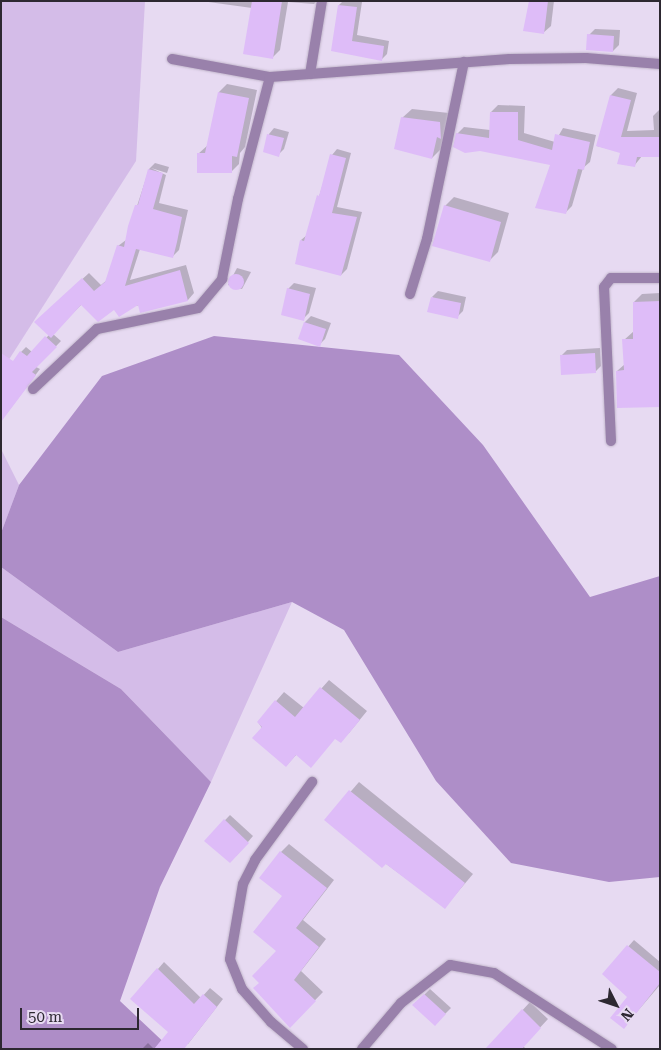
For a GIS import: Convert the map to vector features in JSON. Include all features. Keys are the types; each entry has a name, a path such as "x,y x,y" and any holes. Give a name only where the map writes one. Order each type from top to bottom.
{"street":[{"path":"310,74 322,1"},
{"path":"172,59 270,77 464,62 586,58 660,64"},
{"path":"410,294 427,239 464,62"},
{"path":"33,389 97,329 198,308 222,279 238,199 270,77"},
{"path":"611,442 604,288 611,278 660,278"},
{"path":"303,1049 271,1022 242,990 230,959 243,884 255,860 312,782"},
{"path":"362,1049 401,1003 450,965 494,973 612,1049"}],"shaded area":[{"path":"1,1 145,1 136,161 1,372"},
{"path":"214,336 399,355 483,445 590,597 660,576 660,877 609,882 511,863 436,781 344,630 292,602 118,652 1,567 1,533 19,485 102,376"},
{"path":"1,449 19,485 1,533"},
{"path":"1,567 118,652 292,602 211,782 121,689 1,617"},
{"path":"1,617 121,689 211,782 160,887 120,1001 171,1049 1,1049"}],"building":[{"path":"252,1 282,1 273,59 243,54"},
{"path":"529,1 548,1 544,34 523,31"},
{"path":"338,5 357,7 352,41 384,46 382,61 331,51"},
{"path":"587,34 614,36 613,52 586,50"},
{"path":"218,92 249,98 237,157 232,156 232,173 197,173 197,153 205,153"},
{"path":"610,95 631,100 621,137 660,137 660,157 637,157 635,167 617,164 620,153 596,146"},
{"path":"490,112 518,112 518,140 552,150 555,134 590,142 584,170 578,169 566,214 535,208 550,165 480,151 465,153 453,147 456,133 489,138"},
{"path":"401,117 440,122 441,139 437,137 432,159 394,149"},
{"path":"267,134 284,138 279,157 263,152"},
{"path":"330,154 346,158 332,213 357,217 341,276 295,264 300,240 304,241"},
{"path":"148,169 163,173 153,209 182,217 173,258 136,249 125,286 180,270 188,301 140,313 138,305 119,317 114,310 98,322 81,305 51,338 34,322 82,278 94,291 105,282 117,245 124,247 128,226 135,205 138,205"},
{"path":"444,205 501,222 490,262 432,246"},
{"path":"233,274 239,274 244,279 242,288 233,290 228,285 228,279"},
{"path":"287,288 310,294 304,321 281,315"},
{"path":"431,297 461,303 458,319 427,312"},
{"path":"660,301 660,407 617,408 616,371 624,370 622,339 633,339 633,302"},
{"path":"304,322 326,329 320,347 298,339"},
{"path":"45,336 57,347 32,372 36,375 1,422 1,353 13,361 20,351 27,356"},
{"path":"595,353 596,373 561,375 560,355"},
{"path":"320,687 360,720 341,743 335,739 311,768 296,755 286,767 252,738 262,727 257,722 275,700 295,717"},
{"path":"349,790 465,883 445,909 386,864 382,868 324,820"},
{"path":"224,819 249,843 230,863 204,841"},
{"path":"280,851 327,888 296,928 319,947 294,980 316,1001 290,1028 253,988 259,983 252,976 276,951 253,932 282,896 259,878"},
{"path":"627,945 660,972 660,983 624,1029 610,1018 627,997 602,974"},
{"path":"157,968 194,1004 203,994 217,1007 184,1049 154,1049 168,1032 130,999"},
{"path":"424,994 446,1014 435,1026 412,1005"},
{"path":"522,1009 541,1028 522,1049 485,1049"}]}
